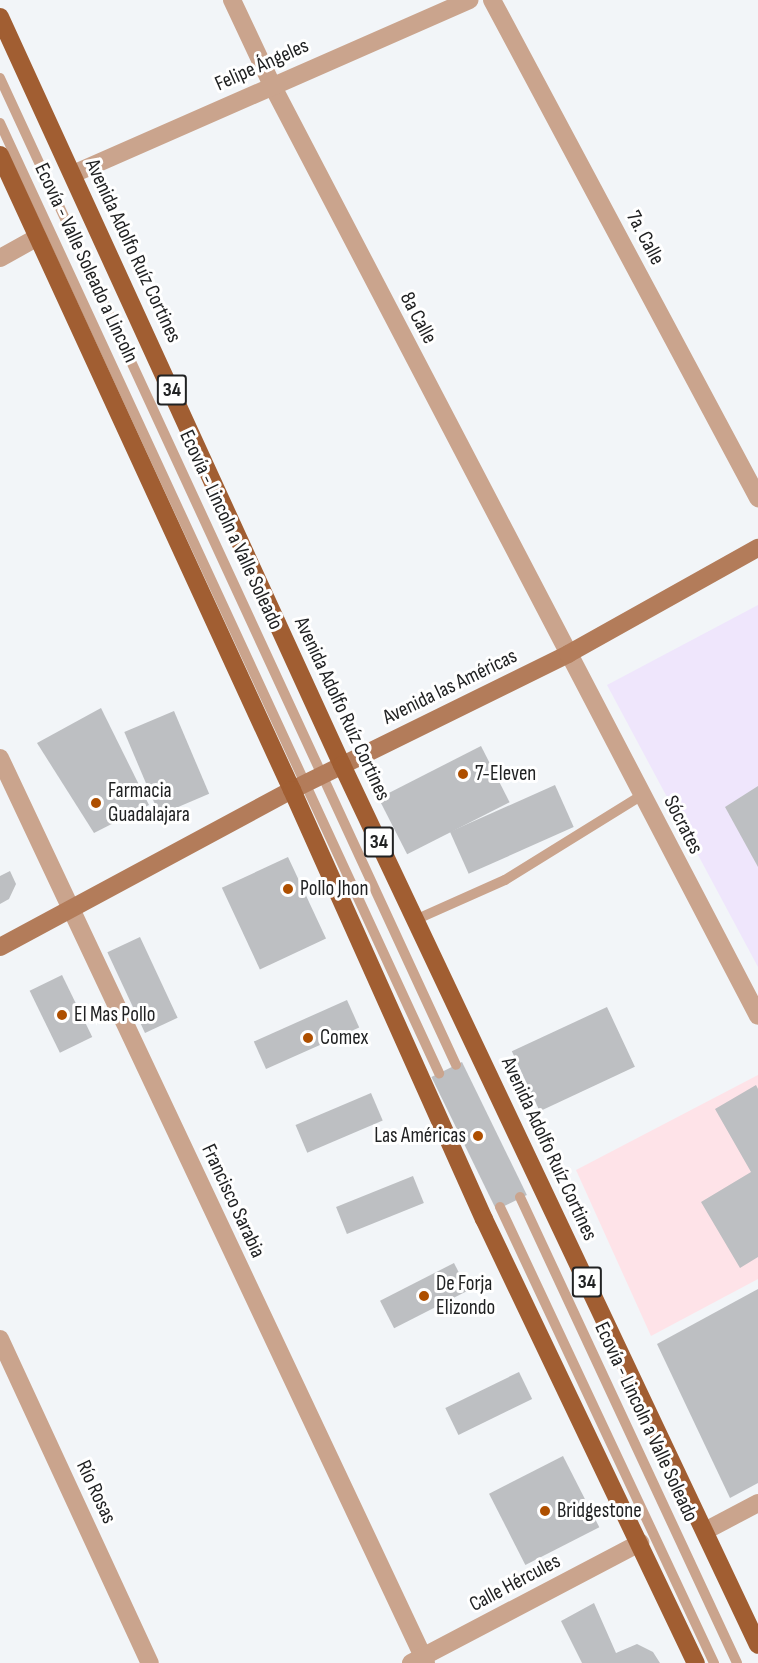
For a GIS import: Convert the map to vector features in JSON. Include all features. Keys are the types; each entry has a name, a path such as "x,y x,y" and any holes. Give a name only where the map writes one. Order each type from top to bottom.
{"main road":[{"name":"Avenida Adolfo Ruíz Cortines","path":"0,17 342,765 758,1645"},
{"path":"0,155 299,786 484,1218 696,1663"},
{"name":"Avenida las Américas","path":"0,946 322,774 568,654 758,548"}],"street":[{"name":"8a Calle","path":"232,0 272,85 568,654"},
{"name":"Felipe Ángeles","path":"73,174 470,0"},
{"name":"7a. Calle","path":"492,0 758,498"},
{"path":"0,258 38,237"},
{"name":"Sócrates","path":"568,654 758,1016"},
{"name":"Francisco Sarabia","path":"0,758 420,1661"},
{"name":"Río Rosas","path":"0,1339 150,1663"},
{"path":"705,1531 758,1503"},
{"name":"Calle Hércules","path":"420,1661 640,1543"}],"lane":[{"name":"Ecovía - Lincoln a Valle Soleado","path":"0,78 456,1065"},
{"name":"Ecovía - Valle Soleado a Lincoln","path":"0,123 299,786 439,1073"},
{"path":"416,920 460,898 484,892 642,795"},
{"name":"Ecovía - Lincoln a Valle Soleado","path":"520,1197 737,1663"},
{"path":"500,1207 714,1663"}],"shaded area":[{"path":"758,605 758,967 607,685"},
{"path":"758,1075 758,1279 651,1336 576,1170"}],"building":[{"path":"101,708 149,805 94,833 37,743"},
{"path":"174,711 209,794 159,815 124,732"},
{"name":"7-Eleven","path":"481,746 510,802 407,854 379,798"},
{"path":"555,785 574,827 469,874 450,832"},
{"path":"758,786 758,867 725,807"},
{"path":"288,857 326,939 260,969 222,888"},
{"path":"10,871 16,884 9,899 0,904 0,876"},
{"path":"140,937 178,1018 145,1033 107,952"},
{"name":"El Mas Pollo","path":"62,975 92,1037 60,1053 30,991"},
{"name":"Comex","path":"347,1000 359,1027 266,1069 254,1041"},
{"path":"607,1007 635,1067 540,1111 512,1051"},
{"name":"Las Américas","path":"462,1062 527,1195 496,1210 431,1077"},
{"path":"756,1085 758,1089 758,1257 740,1268 701,1202 751,1172 715,1109"},
{"path":"371,1093 383,1121 307,1153 296,1125"},
{"path":"413,1176 424,1203 347,1234 336,1207"},
{"name":"De Forja Elizondo","path":"454,1263 468,1291 394,1328 380,1301"},
{"path":"758,1289 758,1483 730,1498 657,1344"},
{"path":"519,1372 532,1399 458,1435 445,1408"},
{"name":"Bridgestone","path":"563,1456 599,1527 525,1565 489,1494"},
{"path":"594,1603 616,1653 637,1644 653,1652 660,1663 582,1663 561,1621"}],"place":[{"name":"7-Eleven","path":"463,774"},
{"name":"Farmacia Guadalajara","path":"96,803"},
{"name":"Pollo Jhon","path":"288,889"},
{"name":"El Mas Pollo","path":"62,1015"},
{"name":"Comex","path":"308,1038"},
{"name":"Las Américas","path":"478,1136"},
{"name":"De Forja Elizondo","path":"424,1296"},
{"name":"Bridgestone","path":"545,1511"}]}
